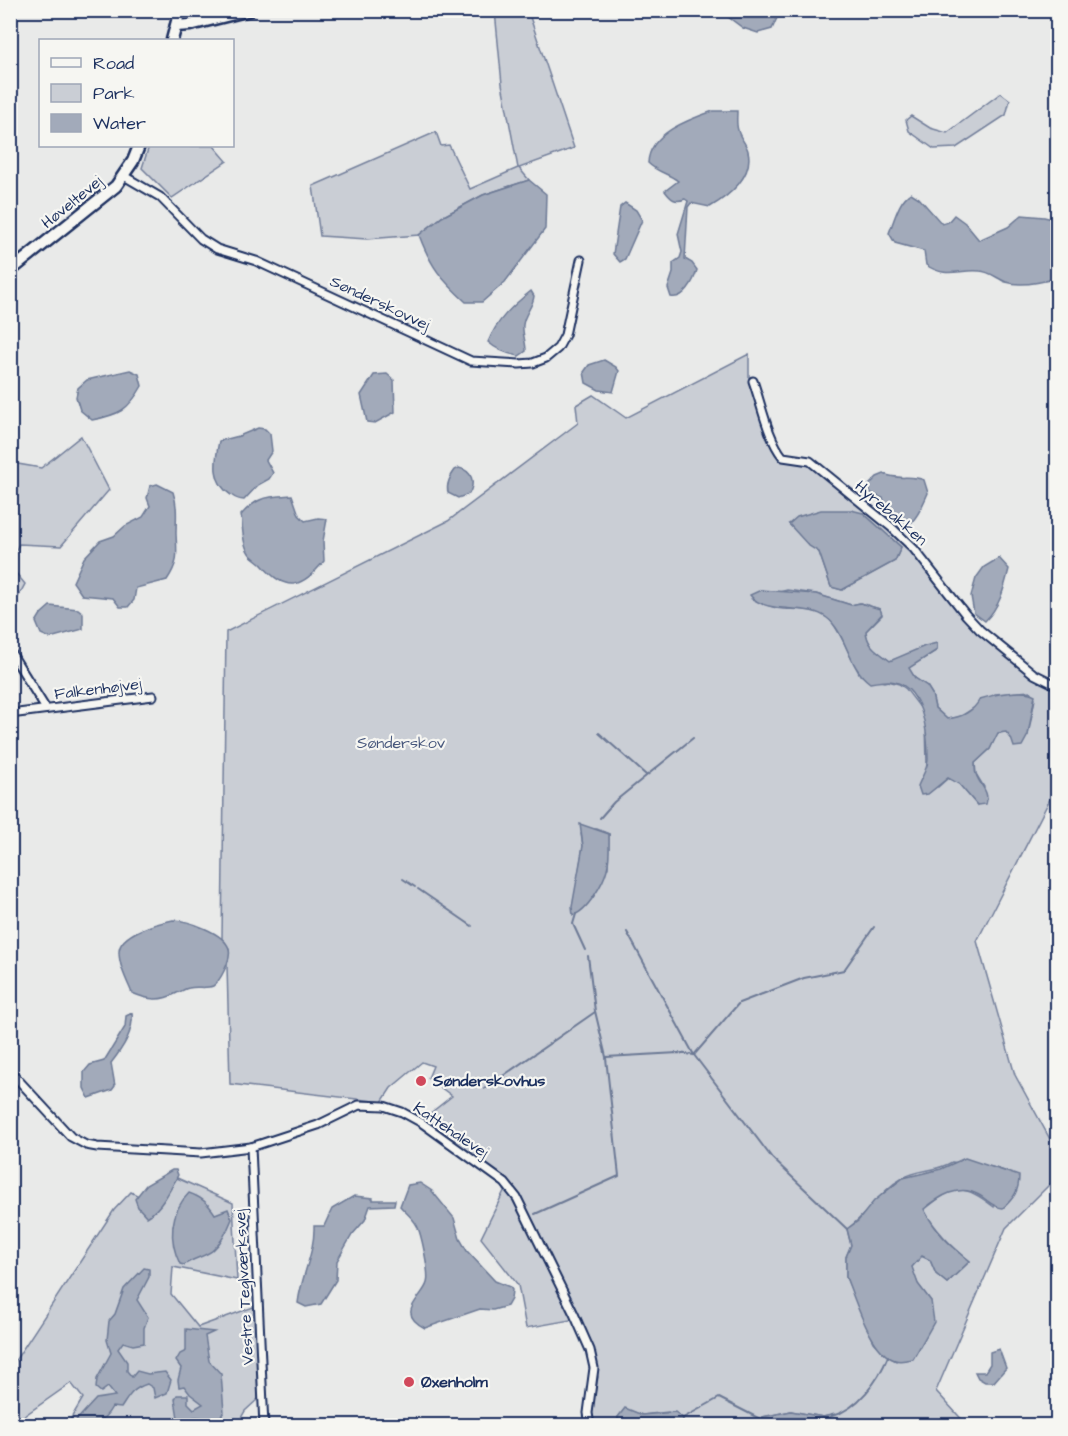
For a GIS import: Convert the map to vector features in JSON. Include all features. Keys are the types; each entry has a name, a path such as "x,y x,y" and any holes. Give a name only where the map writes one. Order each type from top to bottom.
{"street":[{"path":"172,39 180,10"},
{"path":"176,26 190,25 250,10"},
{"name":"Høveltevej","path":"10,271 102,200 124,176 138,147"},
{"name":"Sønderskovvej","path":"124,176 160,197 201,239 217,249 256,261 471,361 533,363 546,358 558,348 565,335 581,260"},
{"name":"Hyrebakken","path":"753,381 778,451 783,457 810,461 891,527 914,549 980,630 1034,674 1058,686"},
{"name":"Falkenhøjvej","path":"10,651 46,709"},
{"name":"Falkenhøjvej","path":"10,714 153,696"},
{"name":"Kattehalevej","path":"10,1071 71,1137 86,1145 201,1153 251,1147 318,1125 358,1105 384,1106 402,1112 422,1123 505,1183 517,1198 590,1350 594,1368 588,1413 590,1425"},
{"name":"Vestre Teglværksvej","path":"251,1147 264,1425"}],"green space":[{"path":"495,11 528,11 574,148 519,168 529,180 483,195 442,217 419,235 367,239 320,236 313,186 436,132 441,146 449,145 470,189 518,168 502,84"},
{"path":"1001,93 1010,100 1006,115 956,148 934,149 909,131 906,120 911,116 930,128 947,133"},
{"path":"149,147 215,147 227,161 172,198 142,168"},
{"name":"Sønderskov","path":"749,354 749,382 782,458 812,465 896,535 919,557 958,608 1033,676 1057,690 1057,777 1050,799 977,941 1015,1075 1057,1152 1057,1177 1006,1228 936,1391 967,1425 819,1425 833,1415 823,1417 791,1411 763,1417 761,1425 682,1426 683,1418 668,1412 642,1415 625,1409 618,1417 618,1425 593,1425 590,1419 598,1377 581,1318 526,1328 518,1285 481,1238 509,1181 423,1119 452,1096 428,1078 433,1066 422,1062 391,1088 382,1102 230,1084 227,965 229,950 222,939 226,632 448,521 578,423 576,405 593,395 626,418","holes":["863,513 901,547 895,561 842,590 831,587 819,552 789,524","787,590 816,594 851,605 860,603 880,609 882,615 866,631 867,637 874,649 890,661 937,644 937,650 908,668 915,678 927,686 932,694 935,708 947,719 960,717 995,694 1030,691 1035,699 1028,735 1011,738 1006,732 997,733 990,749 975,763 976,774 984,787 977,805 959,784 948,778 938,787 927,766 926,722 922,710 906,689 899,684 860,675 837,629 823,615 806,610 779,608 752,599","590,829 609,834 608,868 578,877 583,846 581,834","952,1162 1005,1171 994,1207 974,1194 959,1190 943,1196 924,1210 944,1238 970,1261 947,1283 936,1274 930,1260 921,1256 911,1267 918,1284 931,1301 896,1361 886,1355 874,1342 846,1277 846,1257 851,1245 847,1229 895,1183 909,1175"]},
{"path":"81,436 109,490 61,546 19,544 11,560 11,444 18,464 41,468"},
{"path":"11,567 25,584 11,610"},
{"path":"177,1178 233,1203 237,1280 173,1267 171,1294 198,1327 256,1306 258,1399 245,1411 237,1425 67,1425 83,1398 71,1383 11,1425 10,1357 15,1361 114,1210 131,1192 158,1206"}],"water":[{"path":"720,11 776,11 777,18 772,29 758,33 743,28"},
{"path":"713,111 737,111 739,133 748,151 747,169 744,177 732,191 710,207 691,203 688,207 685,259 697,270 694,279 684,293 671,297 668,288 673,273 673,263 680,258 682,252 678,234 688,201 676,200 667,194 665,191 678,181 648,163 650,152 655,143 672,129"},
{"path":"529,180 546,194 545,229 505,282 482,302 466,302 438,272 419,235 442,217 483,195"},
{"path":"911,193 919,198 942,224 948,222 954,215 965,223 979,240 1008,227 1022,215 1057,220 1057,278 1018,284 1006,282 983,271 947,273 926,265 924,251 895,243 889,233 900,205"},
{"path":"625,203 636,210 642,220 625,259 620,262 613,254 620,207"},
{"path":"531,291 534,296 523,325 526,351 519,356 506,353 488,342 511,308"},
{"path":"604,360 619,371 613,392 599,390 586,383 584,372 589,365"},
{"path":"130,370 139,374 142,386 132,401 122,410 116,414 92,420 80,410 76,397 78,388 87,380"},
{"path":"387,374 394,380 395,412 375,423 367,422 361,395 374,375"},
{"path":"258,428 265,429 270,434 272,451 266,460 273,473 244,500 239,499 225,490 217,477 216,456 219,441"},
{"path":"459,468 470,475 472,486 469,494 458,498 448,493 448,487 452,475"},
{"path":"884,474 924,480 928,493 921,509 901,532 881,515 885,503 883,498 872,494 867,487 877,477"},
{"path":"157,484 173,492 175,497 176,558 174,568 167,580 136,588 134,600 128,607 120,607 113,598 82,595 73,582 84,558 100,541 114,536 125,526 143,517 150,506 147,498 150,486"},
{"path":"292,495 299,515 305,521 318,518 327,519 323,541 324,561 309,577 295,584 287,584 272,575 250,555 244,540 241,515 258,501"},
{"path":"821,510 851,510 863,513 901,547 895,561 842,590 831,587 819,552 809,546 789,524 797,517"},
{"path":"999,558 1009,569 998,603 985,621 974,613 971,596 976,578 984,567"},
{"path":"761,590 816,594 851,605 860,603 880,609 882,614 866,631 867,637 874,649 890,661 937,643 937,650 909,668 915,678 927,686 932,694 935,708 947,719 966,713 985,697 1016,692 1035,695 1028,735 1022,746 1014,747 1006,732 998,733 990,749 975,763 976,773 987,796 986,804 977,805 959,784 948,778 928,794 921,795 918,786 928,762 927,737 921,711 909,691 900,684 889,681 870,683 856,668 838,632 827,618 819,613 766,605 750,595"},
{"path":"50,606 78,609 83,613 83,629 50,638 41,634 36,622"},
{"path":"580,824 609,834 609,856 605,875 599,888 589,903 573,915 572,907 583,846"},
{"path":"173,920 187,922 205,929 226,943 229,957 221,978 213,986 188,988 160,999 132,993 120,963 121,945 125,939 140,930"},
{"path":"132,1013 129,1033 111,1063 115,1086 112,1090 89,1098 84,1088 84,1072 90,1065 104,1061 125,1027 126,1016"},
{"path":"965,1158 1019,1176 1017,1190 1003,1208 964,1190 943,1196 924,1209 944,1238 970,1261 947,1283 936,1274 930,1260 922,1256 912,1267 918,1284 931,1301 934,1322 913,1359 895,1360 887,1356 872,1338 846,1277 846,1257 851,1245 847,1229 858,1221 874,1201 903,1178 941,1169"},
{"path":"176,1170 178,1175 161,1204 147,1217 138,1207 135,1199 146,1185"},
{"path":"420,1183 432,1191 454,1218 460,1239 467,1251 495,1281 510,1287 511,1299 507,1306 493,1310 480,1309 425,1328 416,1322 411,1311 428,1278 418,1228 413,1219 400,1206 408,1185"},
{"path":"189,1193 204,1201 215,1214 228,1209 232,1219 227,1231 214,1249 184,1265 180,1264 176,1255 173,1227 178,1209"},
{"path":"354,1196 373,1198 373,1200 395,1200 394,1205 370,1206 365,1220 352,1235 337,1261 336,1280 321,1304 306,1307 298,1303 312,1246 314,1226 324,1226 332,1209"},
{"path":"144,1268 149,1269 149,1277 137,1300 148,1317 144,1328 144,1343 133,1345 123,1342 118,1349 127,1362 127,1371 132,1377 137,1371 148,1374 165,1372 171,1380 167,1393 155,1398 153,1388 147,1384 134,1391 121,1408 112,1407 100,1421 85,1425 72,1425 96,1399 115,1396 108,1387 101,1392 96,1388 97,1379 111,1353 107,1340 109,1321 115,1314 124,1289"},
{"path":"186,1329 214,1332 205,1336 209,1361 221,1374 224,1412 214,1425 208,1425 206,1419 199,1417 191,1418 183,1423 178,1418 175,1399 177,1395 188,1395 188,1403 194,1409 203,1404 184,1386 179,1387 181,1368 176,1361 180,1354 186,1351"},
{"path":"999,1349 1006,1368 994,1382 985,1382 978,1378 975,1372 985,1372 990,1364 990,1352"},
{"path":"625,1408 642,1415 675,1412 683,1418 682,1425 618,1425 618,1417"},
{"path":"791,1411 823,1417 835,1414 819,1425 761,1425 763,1417"}],"waterway":[{"path":"599,733 646,775"},
{"path":"600,818 614,802 693,738"},
{"path":"403,879 415,887"},
{"path":"418,889 472,926"},
{"path":"576,914 573,924 585,950"},
{"path":"588,956 595,1011 606,1057 678,1053 694,1055 739,1003 804,978 844,970 874,927"},
{"path":"627,932 694,1055 772,1158 847,1229"},
{"path":"484,1089 595,1012"},
{"path":"535,1214 619,1176 606,1058"},
{"path":"832,1416 859,1400 879,1375 888,1356"},
{"path":"683,1418 719,1398 762,1420"}],"place":[{"name":"Sønderskovhus","path":"421,1081"},
{"name":"Øxenholm","path":"409,1382"}]}
